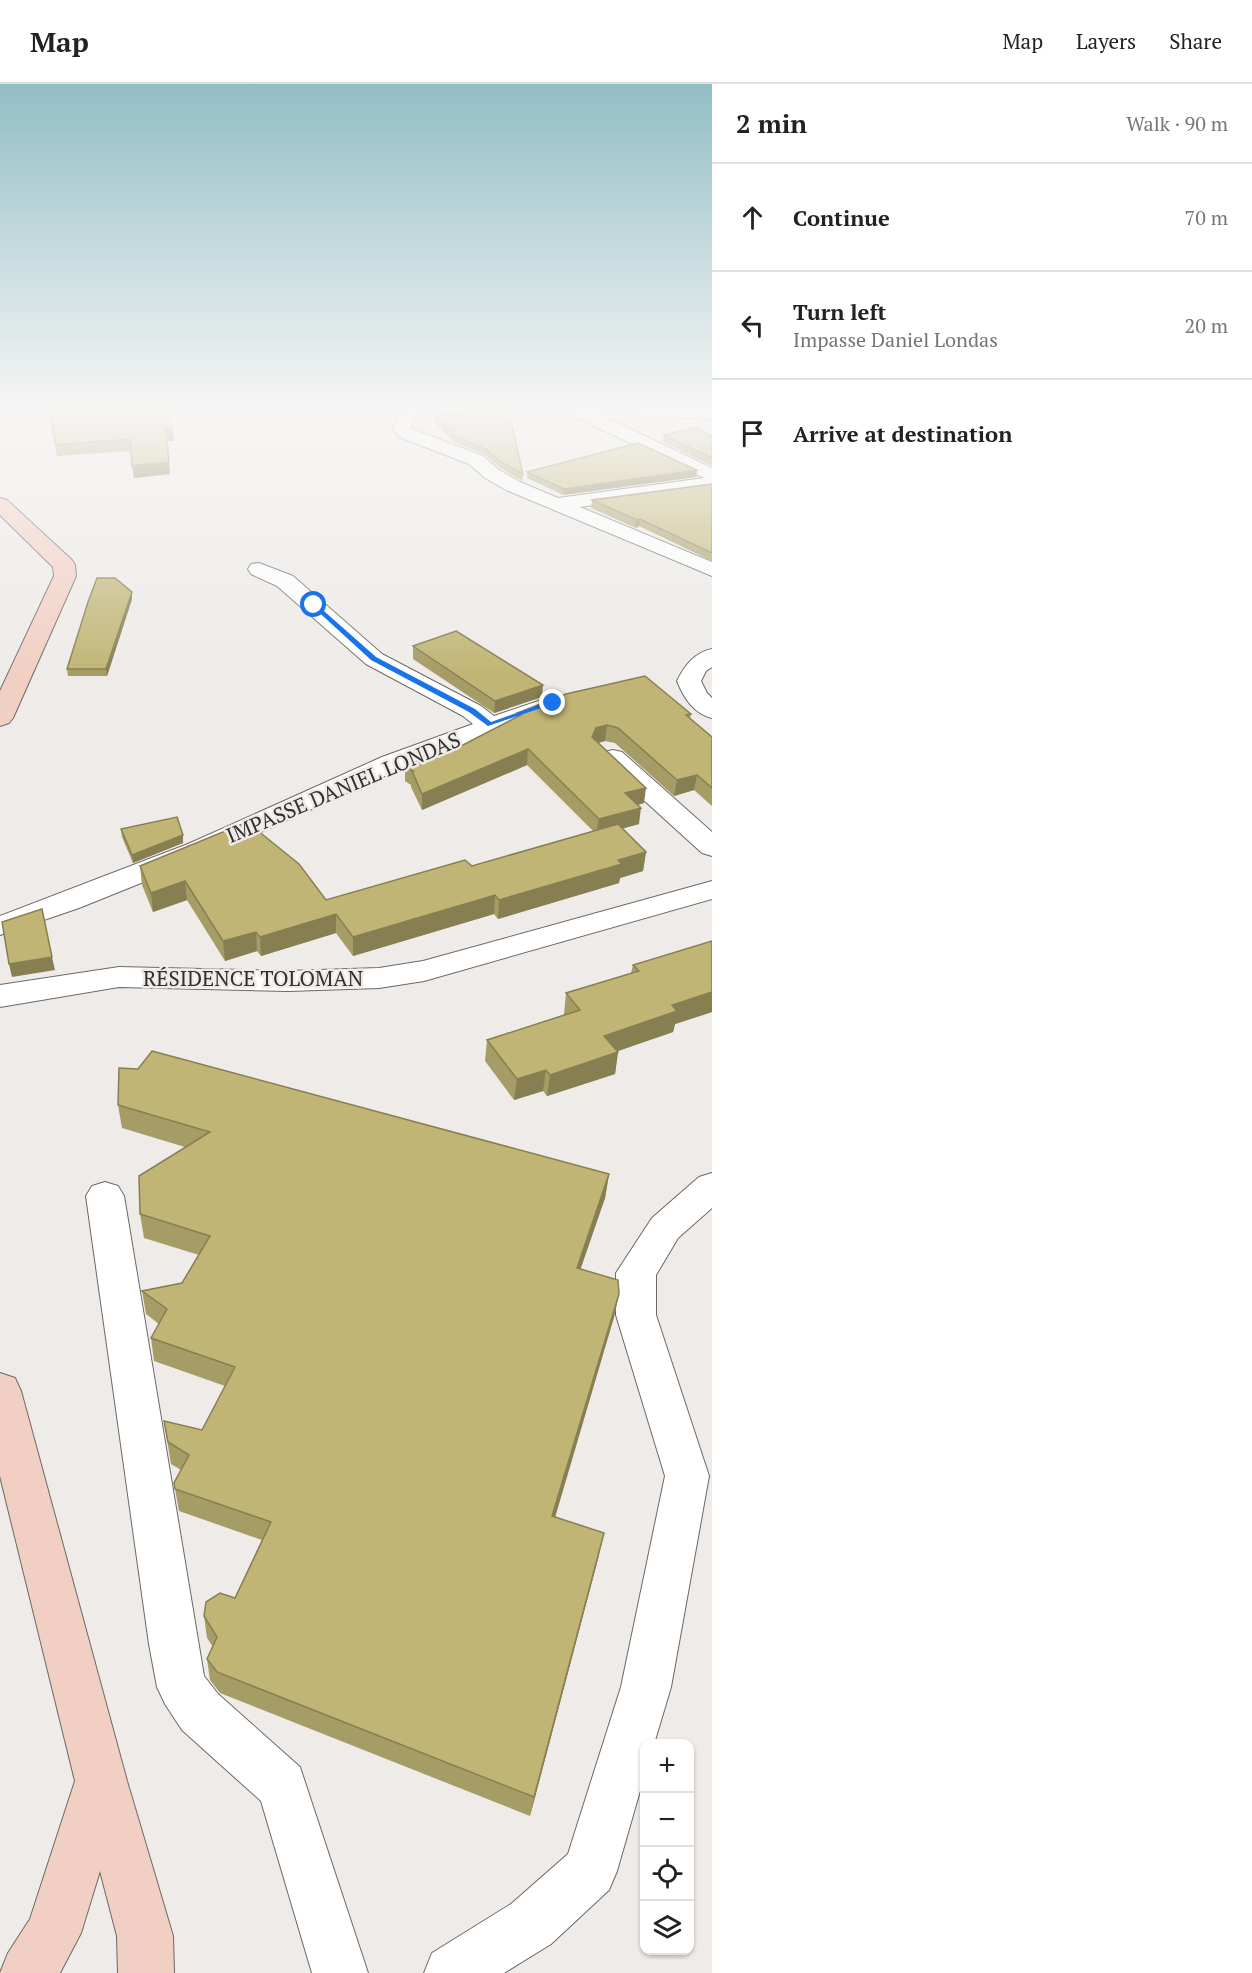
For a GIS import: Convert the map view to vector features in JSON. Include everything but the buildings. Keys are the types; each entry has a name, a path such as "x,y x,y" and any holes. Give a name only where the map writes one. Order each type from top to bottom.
{"main road":[{"path":"0,504 64,565 65,576 0,718"},
{"path":"0,1391 101,1781 145,1936 146,1973"},
{"path":"28,1973 54,1933 101,1781"}],"street":[{"path":"540,497 669,554 712,570"},
{"path":"557,504 608,497"},
{"path":"260,569 285,581 374,659 472,711 490,725"},
{"path":"712,656 696,667 689,681 696,697 712,710"},
{"name":"IMPASSE DANIEL LONDAS","path":"0,926 68,902 198,850 391,763 553,703"},
{"path":"605,751 712,847"},
{"name":"RÉSIDENCE TOLOMAN","path":"0,996 119,977 288,981 390,976 424,971 712,890"},
{"path":"452,1973 531,1924 590,1871 646,1688 687,1476 636,1315 636,1273 665,1228 712,1187"},
{"path":"105,1196 173,1644 182,1688 200,1712 282,1785 340,1973"}],"route":[{"path":"314,605 374,659 472,711 490,725 553,703"}]}
